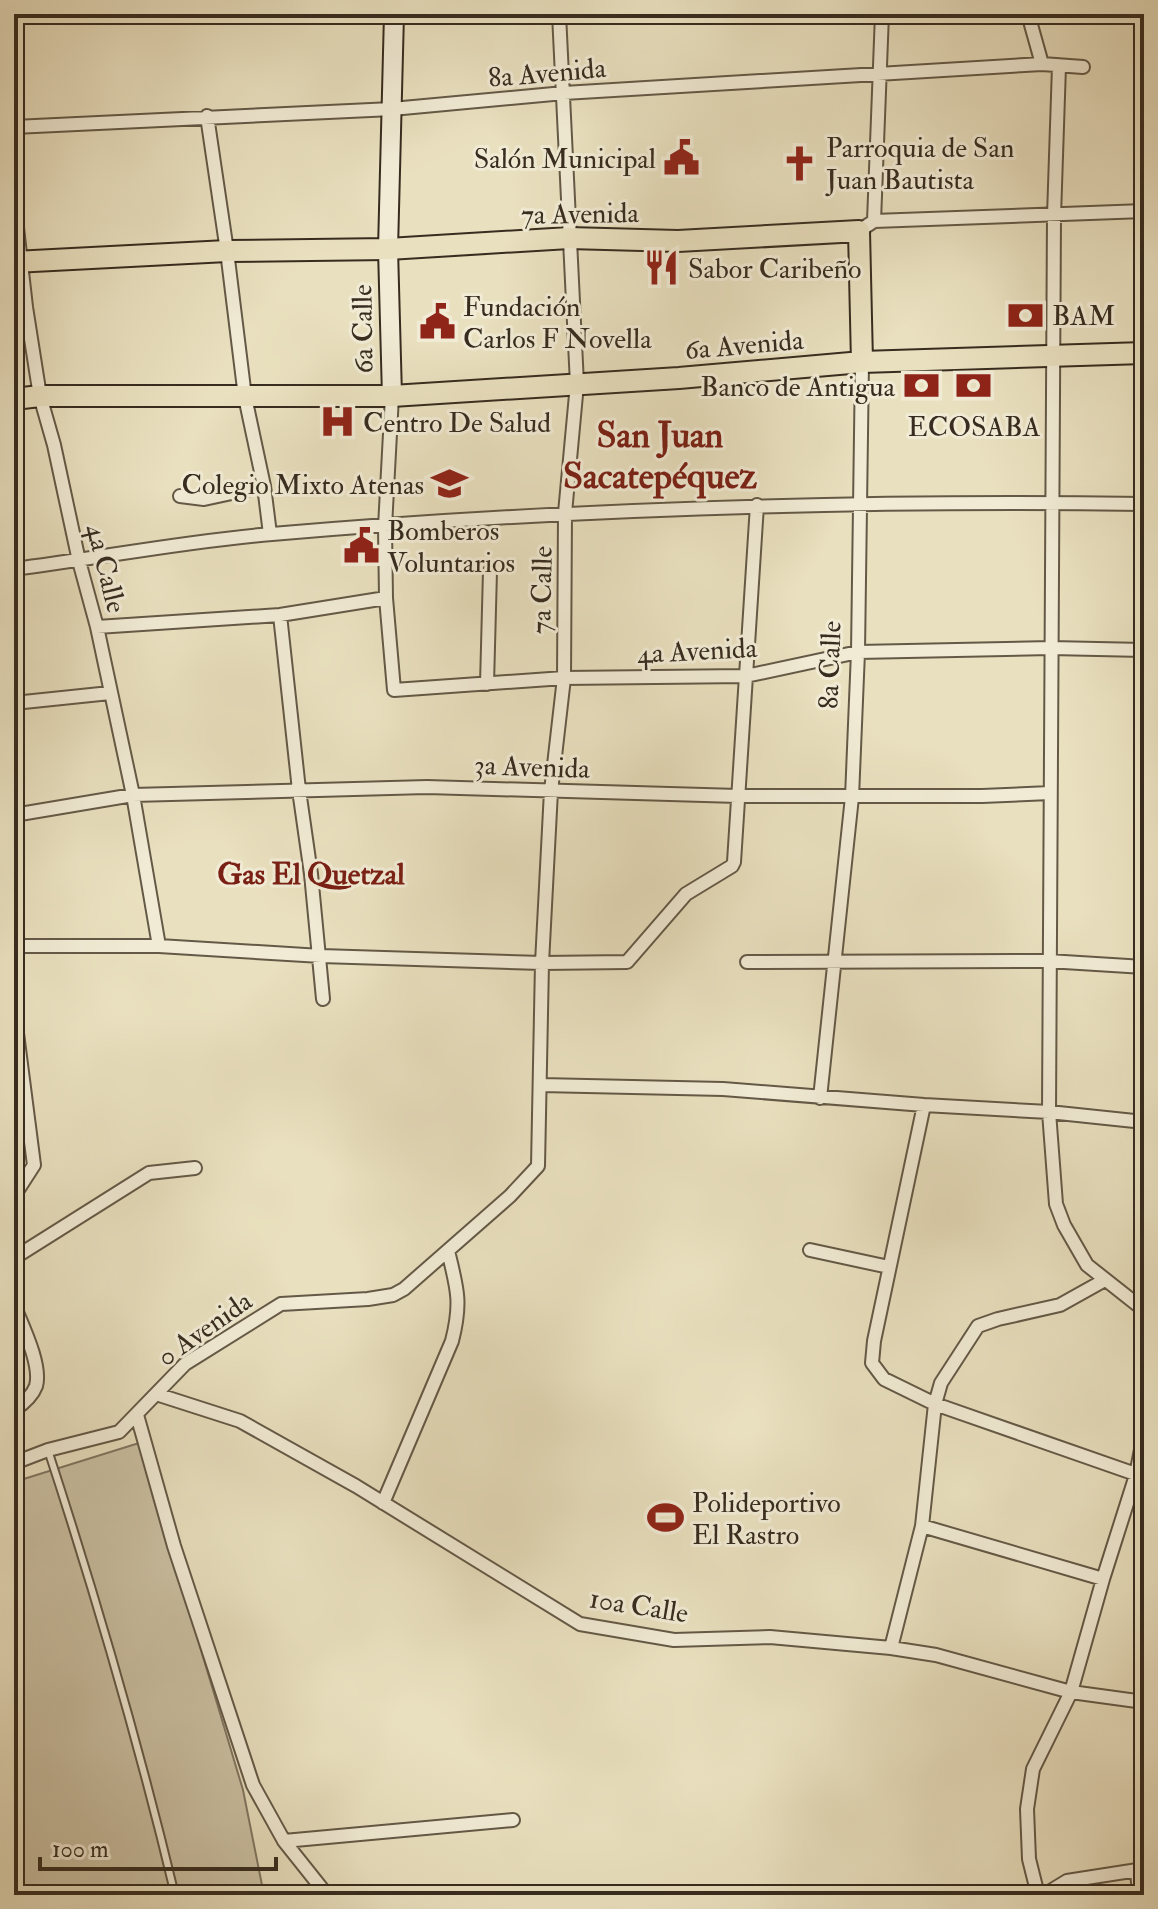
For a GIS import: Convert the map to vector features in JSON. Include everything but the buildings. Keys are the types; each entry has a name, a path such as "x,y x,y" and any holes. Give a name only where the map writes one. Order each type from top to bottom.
{"main road":[{"name":"7a Avenida","path":"17,262 227,251 388,249 569,238 678,241 867,226"},
{"name":"8a Calle","path":"862,362 867,226"},
{"name":"6a Avenida","path":"14,399 40,396 392,396 862,362 1144,353"}],"street":[{"name":"6a Calle","path":"394,14 388,249 392,396 385,527 386,598 394,690"},
{"name":"7a Calle","path":"538,1166 542,963 551,791 564,678 565,513 577,384 559,14"},
{"path":"867,226 881,75 882,14"},
{"path":"1028,14 1042,64"},
{"name":"8a Avenida","path":"14,127 392,109 564,93 1042,64 1083,67"},
{"path":"1059,66 1051,502 1049,1112 1056,1204 1064,1225 1087,1265 1103,1281 1144,1310"},
{"path":"207,116 245,397 264,486 270,534"},
{"name":"4a Calle","path":"14,201 17,262 40,396 97,627 133,795 159,946"},
{"name":"7a Avenida","path":"867,226 1144,211"},
{"name":"8a Calle","path":"820,1098 852,797 858,652 862,362"},
{"path":"180,496 204,499 264,486"},
{"path":"14,569 270,534 565,513 860,503 1144,504"},
{"path":"14,946 159,946 321,956 542,963 627,962 686,894 732,866 757,505"},
{"path":"487,684 490,571"},
{"path":"97,627 280,615 386,598"},
{"path":"280,615 321,956 323,999"},
{"name":"4a Avenida","path":"394,690 564,678 746,676 858,652 1051,648 1144,650"},
{"path":"14,703 110,693"},
{"name":"3a Avenida","path":"14,815 133,795 427,787 738,796 1050,793"},
{"path":"747,962 1048,961 1144,967"},
{"path":"14,1010 34,1165 14,1196"},
{"path":"541,1085 723,1089 1049,1112 1144,1122"},
{"path":"924,1105 872,1363 884,1379 935,1404 1140,1476"},
{"name":"0 Avenida","path":"14,1463 48,1450 119,1432 185,1364 281,1304 368,1299 393,1295 404,1289 510,1196 538,1166"},
{"path":"14,1258 149,1173 195,1168"},
{"path":"810,1250 889,1267"},
{"path":"383,1503 455,1333 460,1308 459,1294 448,1251"},
{"path":"891,1648 922,1526 935,1404 941,1383 978,1326 1060,1305 1103,1281"},
{"path":"14,1305 31,1347 36,1372 36,1386 27,1401 14,1410"},
{"name":"10a Calle","path":"156,1394 240,1421 383,1503 580,1624 674,1640 770,1637 891,1648 936,1655 1071,1692 1144,1702"},
{"path":"137,1415 174,1546 253,1785 284,1841 327,1895"},
{"path":"1139,1895 1140,1870 1067,1881 1041,1895 1029,1859 1027,1809 1033,1769 1071,1692 1103,1579 1140,1476 1144,1434"},
{"path":"922,1526 1103,1579"},
{"path":"284,1841 513,1820"}],"lane":[{"path":"48,1450 104,1625 147,1777 175,1895"}],"shaded area":[{"path":"139,1443 243,1790 264,1895 14,1895 14,1482"}],"place":[{"name":"Salón Municipal","path":"682,158"},
{"name":"Parroquia de San Juan Bautista","path":"800,163"},
{"name":"Sabor Caribeño","path":"662,268"},
{"name":"BAM","path":"1026,315"},
{"name":"Fundación Carlos F Novella","path":"437,322"},
{"name":"Banco de Antigua","path":"921,386"},
{"name":"ECOSABA","path":"974,386"},
{"name":"Centro De Salud","path":"337,422"},
{"name":"Colegio Mixto Atenas","path":"450,484"},
{"name":"Bomberos Voluntarios","path":"361,546"},
{"name":"Polideportivo El Rastro","path":"666,1518"}],"district":[{"name":"San Juan Sacatepéquez","path":"660,454"},
{"name":"Gas El Quetzal","path":"311,874"}]}
